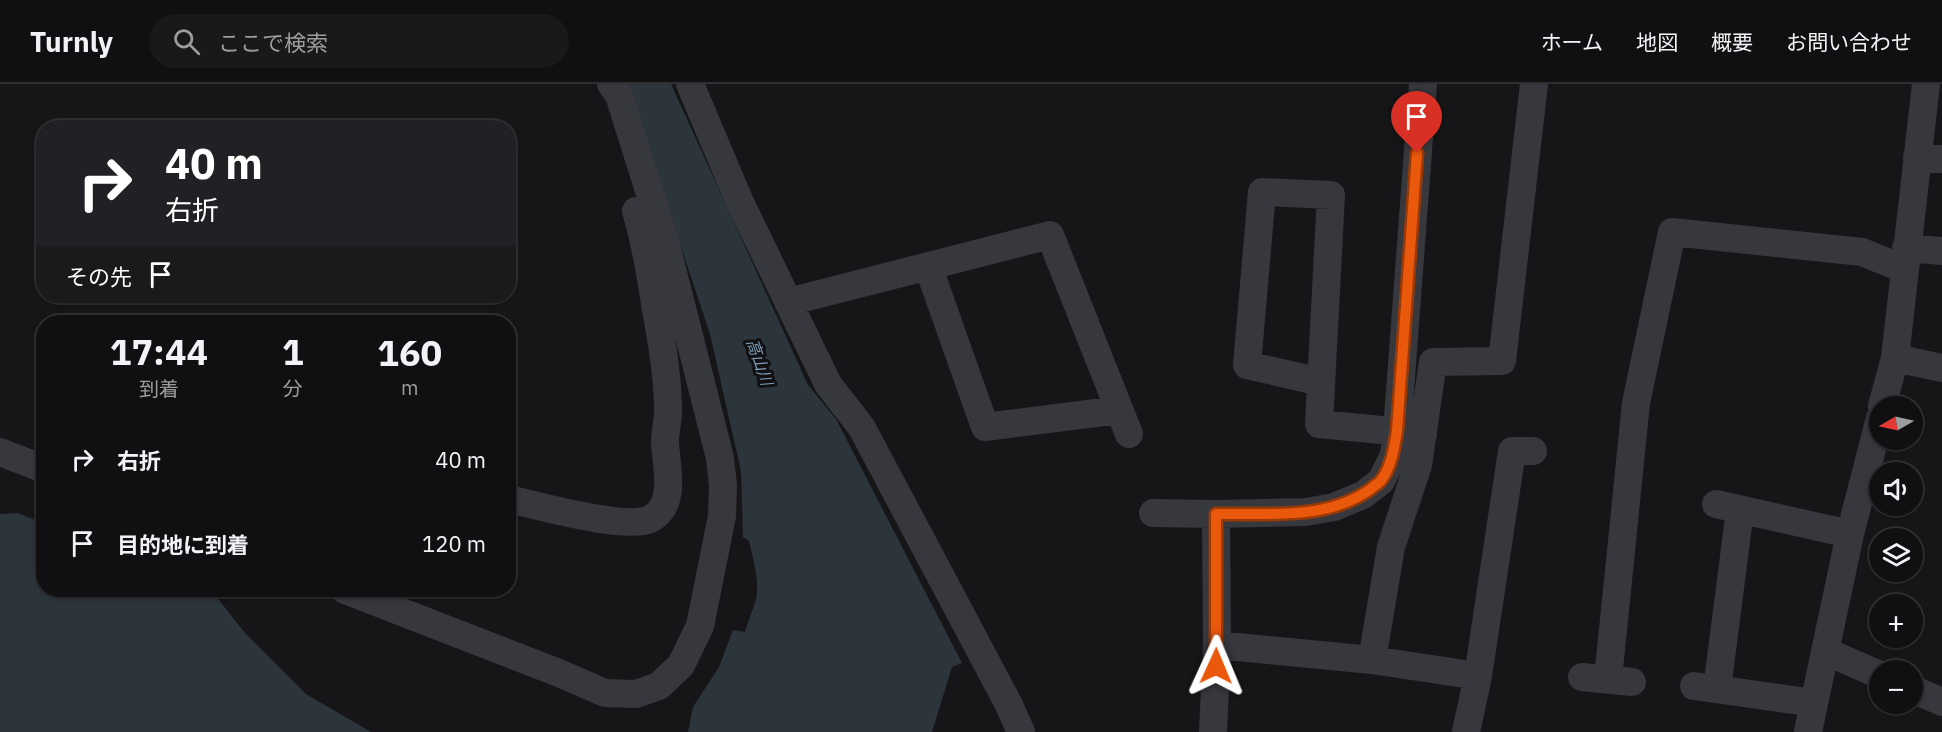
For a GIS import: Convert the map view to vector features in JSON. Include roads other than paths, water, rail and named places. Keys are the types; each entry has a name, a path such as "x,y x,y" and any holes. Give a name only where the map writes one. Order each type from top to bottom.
{"street":[{"path":"516,501 632,523 651,519 662,510 669,489 665,440 668,406 663,349 645,240 613,136 594,84"},
{"path":"363,597 605,693 636,694 659,686 681,665 700,626 722,516 723,485 720,458 666,245 619,95 611,84"},
{"path":"690,84 739,201 828,384 862,428 1004,695 1021,732"},
{"path":"1372,660 1391,547 1419,465 1410,433 1423,84"},
{"path":"1154,513 1306,512 1334,507 1363,495 1381,481 1394,455 1410,433 1433,362 1503,361 1534,84"},
{"path":"1885,396 1895,358 1905,259 1930,158 1926,84"},
{"path":"1321,382 1247,365 1262,192 1331,195 1319,424 1410,433"},
{"path":"1607,679 1636,403 1672,232 1862,252 1905,259 1942,251"},
{"path":"788,302 928,266 1050,235 1124,422 985,427 928,266"},
{"path":"1895,358 1942,368"},
{"path":"1808,732 1850,534 1872,450"},
{"path":"1466,732 1478,676 1512,451 1533,451"},
{"path":"0,452 36,466"},
{"path":"1814,703 1706,687 1728,507 1850,534"},
{"path":"1213,732 1216,645 1216,514"},
{"path":"1216,645 1372,660 1478,676"},
{"path":"1825,651 1869,670"},
{"path":"1923,694 1942,702"}],"water":[{"name":"高山川","path":"627,84 671,84 808,385 836,419 962,663 952,667 932,732 688,732 693,707 719,667 733,630 745,632 756,599 757,577 749,541 743,537 741,471 710,334"},
{"path":"17,513 36,520 36,597 217,597 245,633 306,694 371,732 0,732 0,514"}]}
